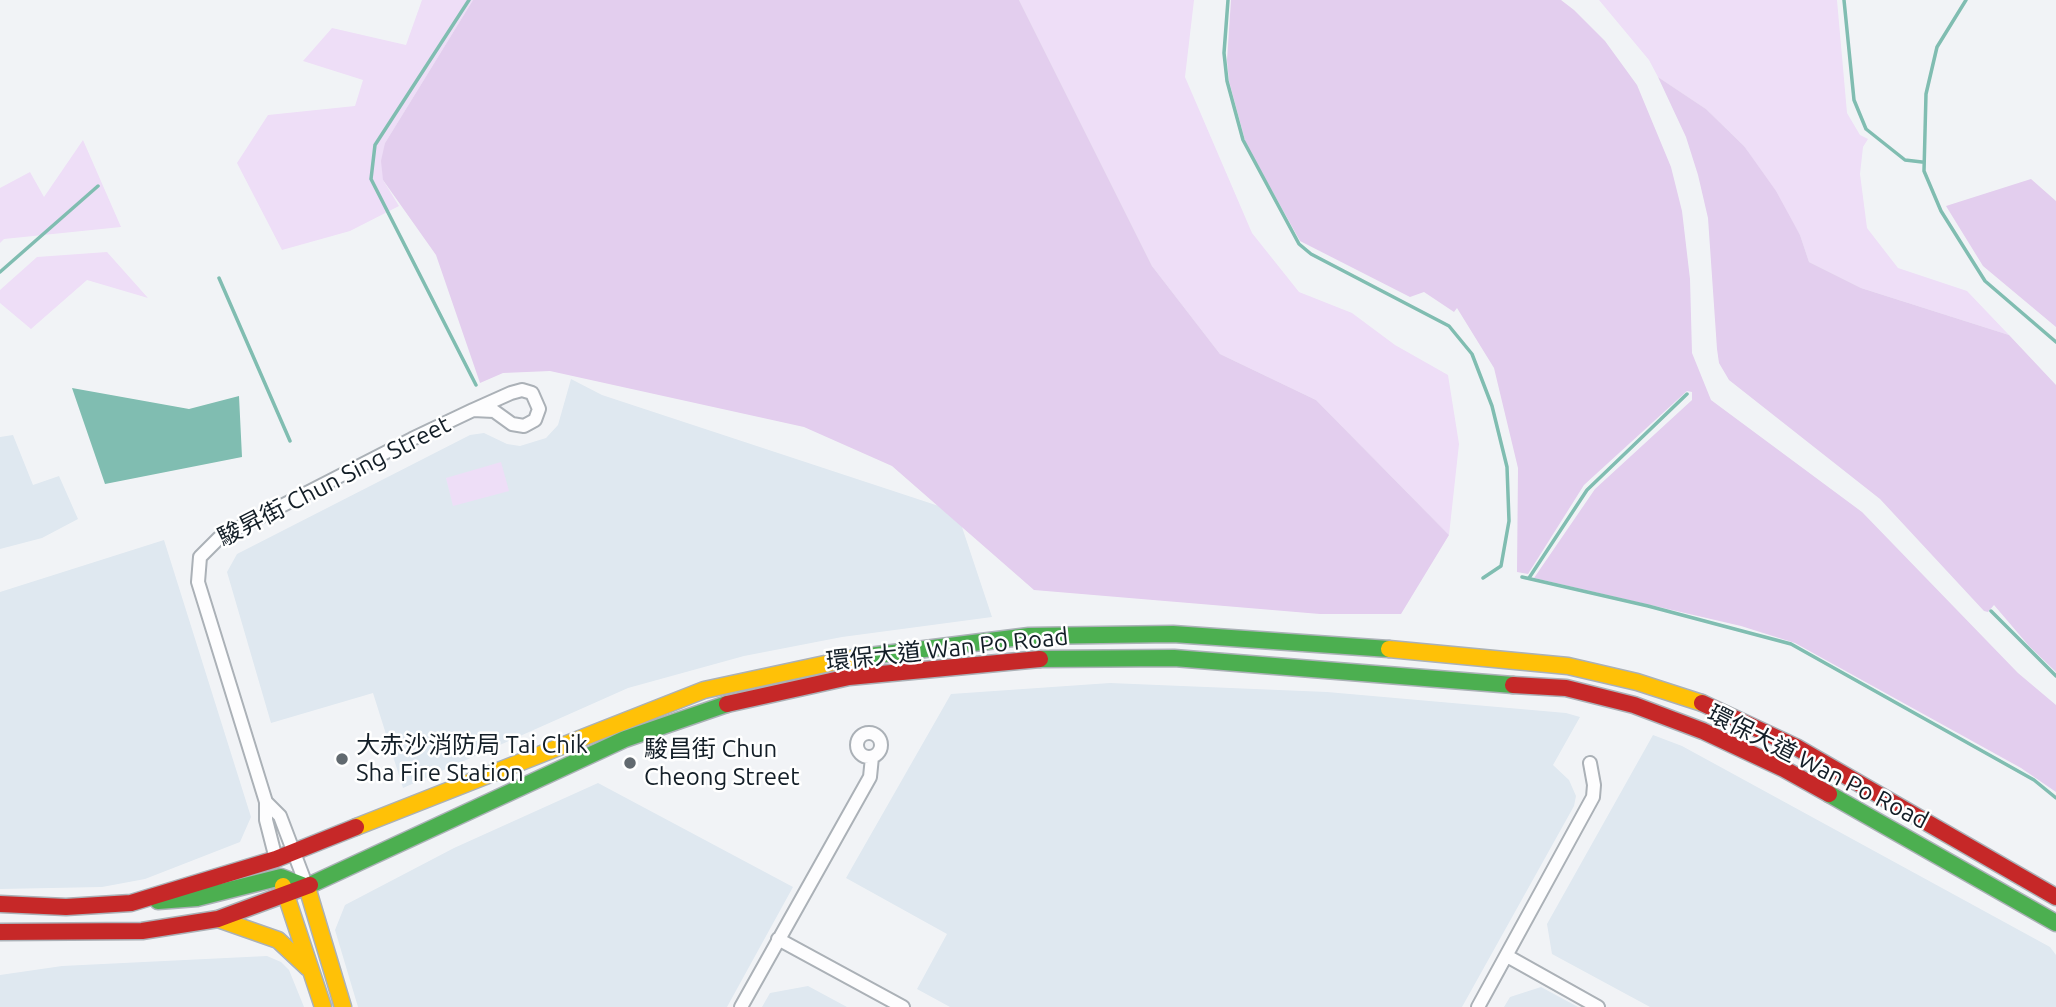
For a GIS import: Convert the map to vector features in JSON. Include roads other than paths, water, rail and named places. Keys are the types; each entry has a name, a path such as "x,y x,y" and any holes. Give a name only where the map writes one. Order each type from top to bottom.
{"main road":[{"name":"環保大道 Wan Po Road","path":"0,904 66,907 131,903 276,859 551,747 704,690 844,659 937,645 1029,636 1173,634 1568,666 1637,682 1713,707 1796,747 2056,897"},
{"name":"環保大道 Wan Po Road","path":"0,932 63,934 142,931 218,919 307,887 612,745 706,709 849,677 1029,659 1174,659 1566,688 1634,705 1703,731 1784,769 2056,923"},
{"path":"276,859 323,1007"},
{"path":"131,903 197,898 281,877 307,887 343,1007"},
{"path":"218,919 278,940 310,971"}],"street":[{"name":"駿昇街 Chun Sing Street","path":"266,802 198,582 200,557 206,547 219,538 473,410 522,390 533,393 539,409 535,420 524,426 512,424 494,411 473,410"},
{"path":"741,1007 870,777 872,757"},
{"path":"1478,1007 1593,797 1590,763"},
{"path":"266,802 280,816 307,887"},
{"path":"266,802 266,820 276,859"},
{"path":"778,939 902,1007"},
{"path":"1507,956 1598,1007"}],"waterway":[{"path":"469,0 375,145 371,179 476,385"},
{"path":"1228,0 1224,53 1227,81 1243,140 1299,244 1311,254 1449,326 1472,354 1492,406 1507,467 1509,521 1501,566 1483,578"},
{"path":"1844,0 1854,100 1866,129 1905,160 1922,162"},
{"path":"1966,0 1937,47 1926,94 1924,171 1941,211 1985,281 2056,342"},
{"path":"0,272 98,186"},
{"path":"219,278 290,441"},
{"path":"1529,578 1587,490 1687,394"},
{"path":"1522,577 1648,606 1791,644 2034,780 2056,798"},
{"path":"1991,611 2056,676"}],"place":[{"name":"大赤沙消防局 Tai Chik Sha Fire Station","path":"342,759"},
{"name":"駿昌街 Chun Cheong Street","path":"630,763"}]}
